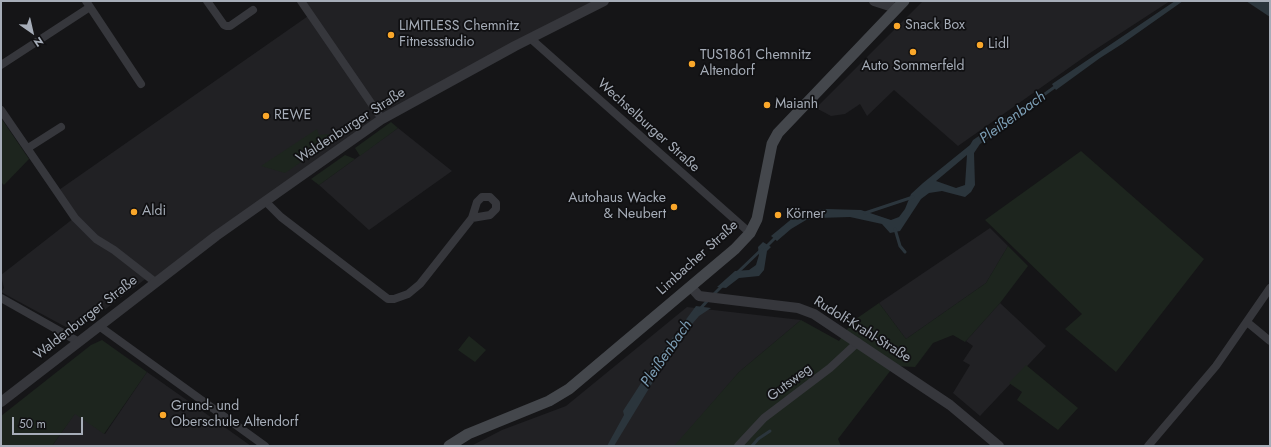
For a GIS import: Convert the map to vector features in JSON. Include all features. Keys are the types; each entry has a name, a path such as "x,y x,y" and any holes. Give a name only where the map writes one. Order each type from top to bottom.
{"main road":[{"name":"Limbacher Straße","path":"449,446 468,434 549,401 569,389 735,249 750,233 757,219 772,144 778,133 900,5"}],"street":[{"path":"207,1 226,26 230,26 253,10"},
{"path":"301,1 382,119"},
{"name":"Waldenburger Straße","path":"1,402 155,282 265,201 382,119 530,38 604,1"},
{"path":"874,1 900,5"},
{"path":"1,65 88,4 141,84"},
{"name":"Wechselburger Straße","path":"530,38 750,233"},
{"path":"1,110 75,218 96,239 114,250 155,282"},
{"path":"28,148 61,127"},
{"path":"265,201 280,217 388,299 402,298 414,290 472,218"},
{"name":"Rudolf-Krahl-Straße","path":"691,287 699,296 798,308 814,314 950,405 999,446"},
{"path":"1148,446 1216,366 1270,288"},
{"path":"1,298 79,342"},
{"path":"1247,322 1270,341"},
{"path":"99,326 265,446"},
{"name":"Gutsweg","path":"738,446 764,418 830,368 858,342"}],"shaded area":[{"path":"306,1 598,1 382,119 155,282 148,277 75,332 1,292 4,288 1,275 74,218 56,192 311,14"},
{"path":"923,1 1170,1 1090,53 958,146 894,90 867,116 860,104 845,114 831,116 816,108"},
{"path":"1,118 29,159 4,185 1,182"},
{"path":"391,122 398,128 360,156 355,148"},
{"path":"398,128 452,171 369,230 319,185"},
{"path":"317,129 319,135 329,134 334,140 285,173 261,166"},
{"path":"1081,151 1204,259 1116,372 1065,329 1082,314 985,220"},
{"path":"345,155 355,159 319,185 311,179"},
{"path":"990,228 1008,246 986,283 906,339 879,303"},
{"path":"1008,246 1028,266 1000,303 965,342 953,335 933,343 915,367 894,366 838,439 841,446 674,446 739,372 801,320 839,341 853,321 879,303 906,339 986,283"},
{"path":"1000,303 1046,346 980,416 953,393 970,365 963,361 973,346 966,341"},
{"path":"687,307 801,320 739,372 675,446 471,446 502,430 566,406"},
{"path":"469,336 486,350 475,362 458,350"},
{"path":"102,340 147,372 104,434 75,414 52,446 1,446 1,416 91,345"},
{"path":"1026,365 1078,408 1058,430 1017,400 1022,392 1009,383"},
{"name":"Grund- und Oberschule Altendorf","path":"147,372 251,446 52,446 75,413 105,434"}],"water":[{"path":"1175,1 1183,1 1056,90 1052,84"},
{"path":"1246,1 1267,1 1270,3 1270,17"},
{"path":"1039,92 1042,99 980,144 974,153 975,185 971,192 965,197 942,191 929,193 921,199 900,231 890,233 882,224 850,217 818,218 806,220 791,229 777,241 771,236 794,217 809,211 827,209 861,210 891,220 899,217 905,209 911,194 923,183 970,145 973,140 1035,98","holes":["967,155 965,185 956,188 936,181"]},
{"path":"763,242 771,247 767,251 764,270 759,276 739,278 726,288 717,287 735,271 749,270 756,265 759,255 758,247"},
{"path":"696,306 711,308 699,316 679,339 614,446 607,446 624,415 623,411 656,360"}],"waterway":[{"name":"Pleißenbach","path":"1038,99 1056,86"},
{"path":"865,213 913,197"},
{"path":"895,229 900,246 905,252"},
{"name":"Pleißenbach","path":"766,247 776,237"},
{"path":"738,272 762,249"},
{"name":"Pleißenbach","path":"713,295 723,285"},
{"name":"Pleißenbach","path":"699,310 709,299"},
{"path":"752,446 758,439 770,431"}],"place":[{"name":"Snack Box","path":"897,26"},
{"name":"LIMITLESS Chemnitz Fitnessstudio","path":"391,35"},
{"name":"Lidl","path":"980,45"},
{"name":"Auto Sommerfeld","path":"913,52"},
{"name":"TUS1861 Chemnitz Altendorf","path":"692,64"},
{"name":"Maianh","path":"767,105"},
{"name":"REWE","path":"266,116"},
{"name":"Autohaus Wacke & Neubert","path":"674,207"},
{"name":"Aldi","path":"134,212"},
{"name":"Körner","path":"778,215"},
{"name":"Grund- und Oberschule Altendorf","path":"163,415"}]}
